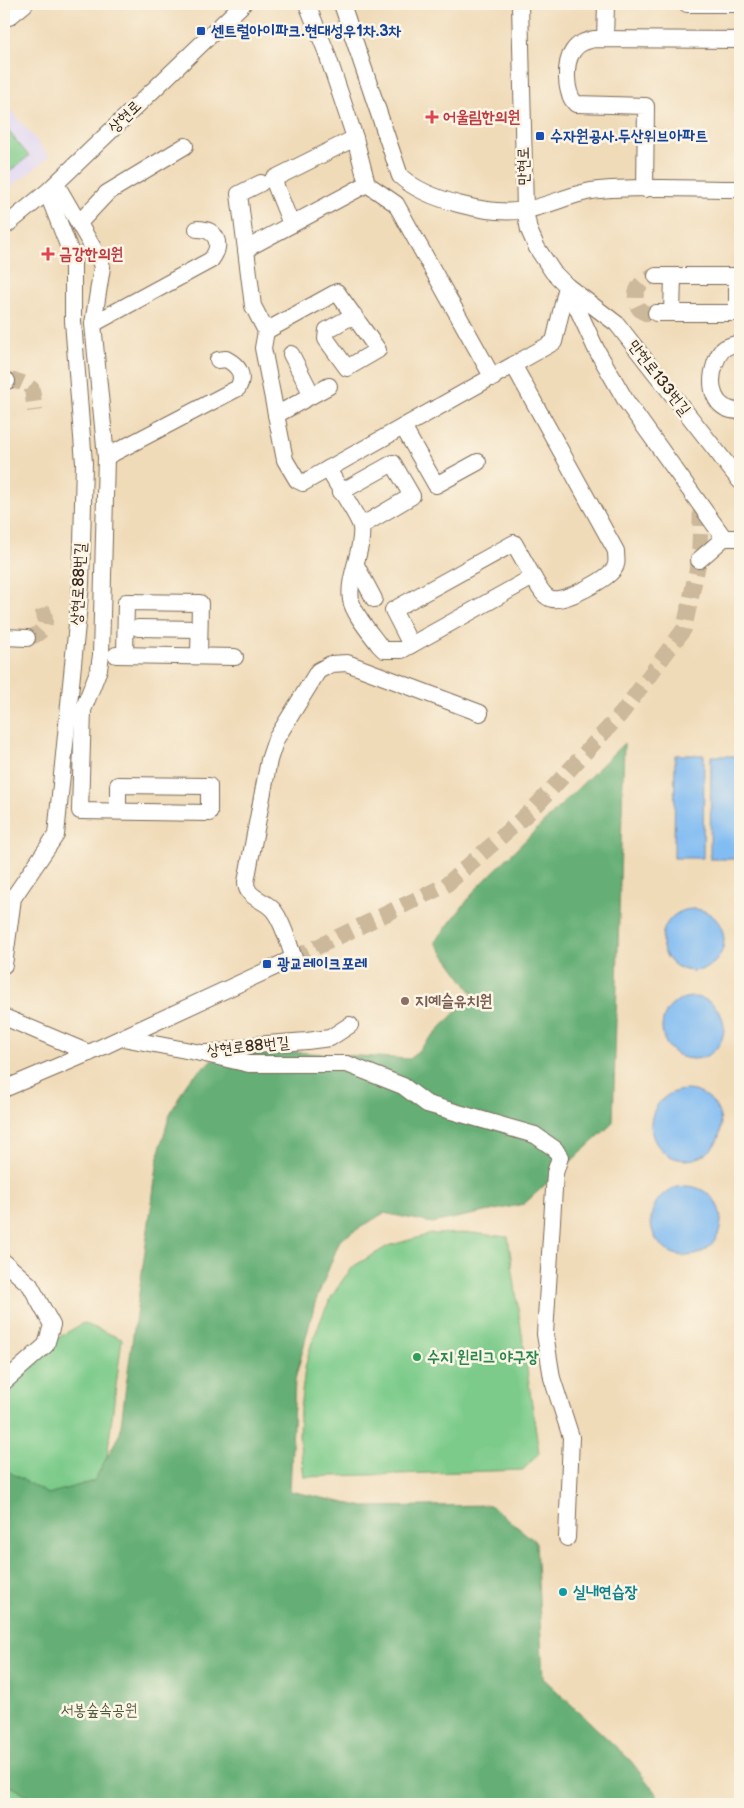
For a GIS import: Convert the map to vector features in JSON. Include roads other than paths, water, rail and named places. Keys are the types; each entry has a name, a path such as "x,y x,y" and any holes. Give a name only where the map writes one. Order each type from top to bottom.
{"street":[{"path":"9,17 25,4"},
{"name":"상현로","path":"4,227 52,188 243,4"},
{"path":"307,4 326,51 355,138 367,184 396,204 493,378"},
{"path":"342,4 400,176 420,191 436,198 493,210 525,210 596,190 740,189"},
{"name":"만현로","path":"520,4 525,210 529,230 537,248 553,272 567,286"},
{"path":"605,39 606,4"},
{"path":"687,4 740,4"},
{"path":"644,189 646,106 576,104 568,94 567,80 570,57 573,50 584,42 605,39 740,40"},
{"path":"292,224 273,179 355,138"},
{"path":"79,223 107,193 185,146"},
{"path":"261,183 239,194 253,306 266,332 263,348 285,460 297,480 303,483 493,378 554,342 567,286"},
{"path":"246,249 367,184"},
{"path":"52,188 79,223 99,258 102,267 93,324 106,457 101,654 99,668 83,710 80,811 118,812 209,813 209,786 118,785 118,812"},
{"name":"상현로88번길","path":"4,965 13,898 56,835 81,584 84,463 73,321 73,258 52,188"},
{"path":"93,324 211,260 217,252 217,240 213,233 206,229 197,229"},
{"path":"656,276 672,276 739,276 737,313 664,313 672,276"},
{"path":"567,286 596,349 626,401 732,538 699,560"},
{"name":"만현로133번길","path":"567,286 617,324 740,481"},
{"path":"266,332 337,292 354,315"},
{"path":"740,343 724,348 719,354 711,379 711,388 718,401 730,410 740,411"},
{"path":"291,354 312,396"},
{"path":"106,457 238,388 241,382 238,368 226,359 218,360"},
{"path":"411,645 392,610 514,543 544,595 551,599 559,600 570,597 607,576 617,563 616,551 514,366"},
{"path":"276,415 329,386"},
{"path":"403,427 436,485 478,462"},
{"path":"341,492 394,463 412,496 361,526"},
{"path":"328,470 361,526 351,600 354,608 379,646 384,650 402,650 533,577"},
{"path":"356,565 374,599"},
{"path":"125,655 126,602 200,603 199,656"},
{"path":"138,628 199,629"},
{"path":"4,637 28,638"},
{"path":"101,654 236,657"},
{"path":"4,1089 123,1038 294,958 274,910 250,894 246,888 246,882 272,750 282,729 318,672 331,664 348,663 480,713"},
{"path":"4,1017 89,1053"},
{"name":"상현로88번길","path":"123,1038 201,1053 216,1053 254,1045 330,1038 350,1025"},
{"path":"201,1053 249,1064 347,1064 403,1086 427,1104 535,1135 555,1149 560,1157 555,1173 545,1334 552,1378 571,1436 567,1538"},
{"path":"4,1262 30,1285 52,1325 46,1345 5,1378"}],"water":[{"path":"675,755 704,755 703,858 674,858"},
{"path":"711,756 740,756 740,859 710,859"},
{"path":"693,909 710,914 715,918 719,923 724,940 719,957 715,962 710,966 693,971 676,966 671,962 667,957 662,940 667,923 671,918 676,914"},
{"path":"693,997 710,1002 715,1006 719,1011 724,1028 719,1045 715,1050 710,1054 693,1059 676,1054 671,1050 667,1045 662,1028 667,1011 671,1006 676,1002"},
{"path":"693,1090 706,1096 715,1105 719,1111 721,1125 719,1139 711,1150 700,1158 679,1160 672,1158 661,1150 653,1139 651,1118 653,1111 661,1100 672,1092"},
{"path":"693,1186 706,1192 715,1201 719,1207 721,1221 719,1235 711,1246 700,1254 679,1256 672,1254 661,1246 653,1235 651,1214 653,1207 661,1196 672,1188"}],"tunnel":[{"path":"650,314 638,308 636,295 642,283 648,278 656,276"},
{"path":"7,381 20,382 32,389 35,411"},
{"path":"294,958 446,885 534,808 621,714 684,629 699,560 701,506"},
{"path":"27,638 38,634 44,628 45,619 42,608"}],"place":[{"name":"센트럴아이파크.현대성우1차.3차","path":"201,31"},
{"name":"어울림한의원","path":"432,117"},
{"name":"수자원공사.두산위브아파트","path":"540,136"},
{"name":"금강한의원","path":"48,254"},
{"name":"광교레이크포레","path":"267,964"},
{"name":"지예슬유치원","path":"405,1001"},
{"name":"수지 윈리그 야구장","path":"417,1357"},
{"name":"실내연습장","path":"563,1592"}],"park label":[{"name":"서봉숲속공원","path":"99,1710"}]}
